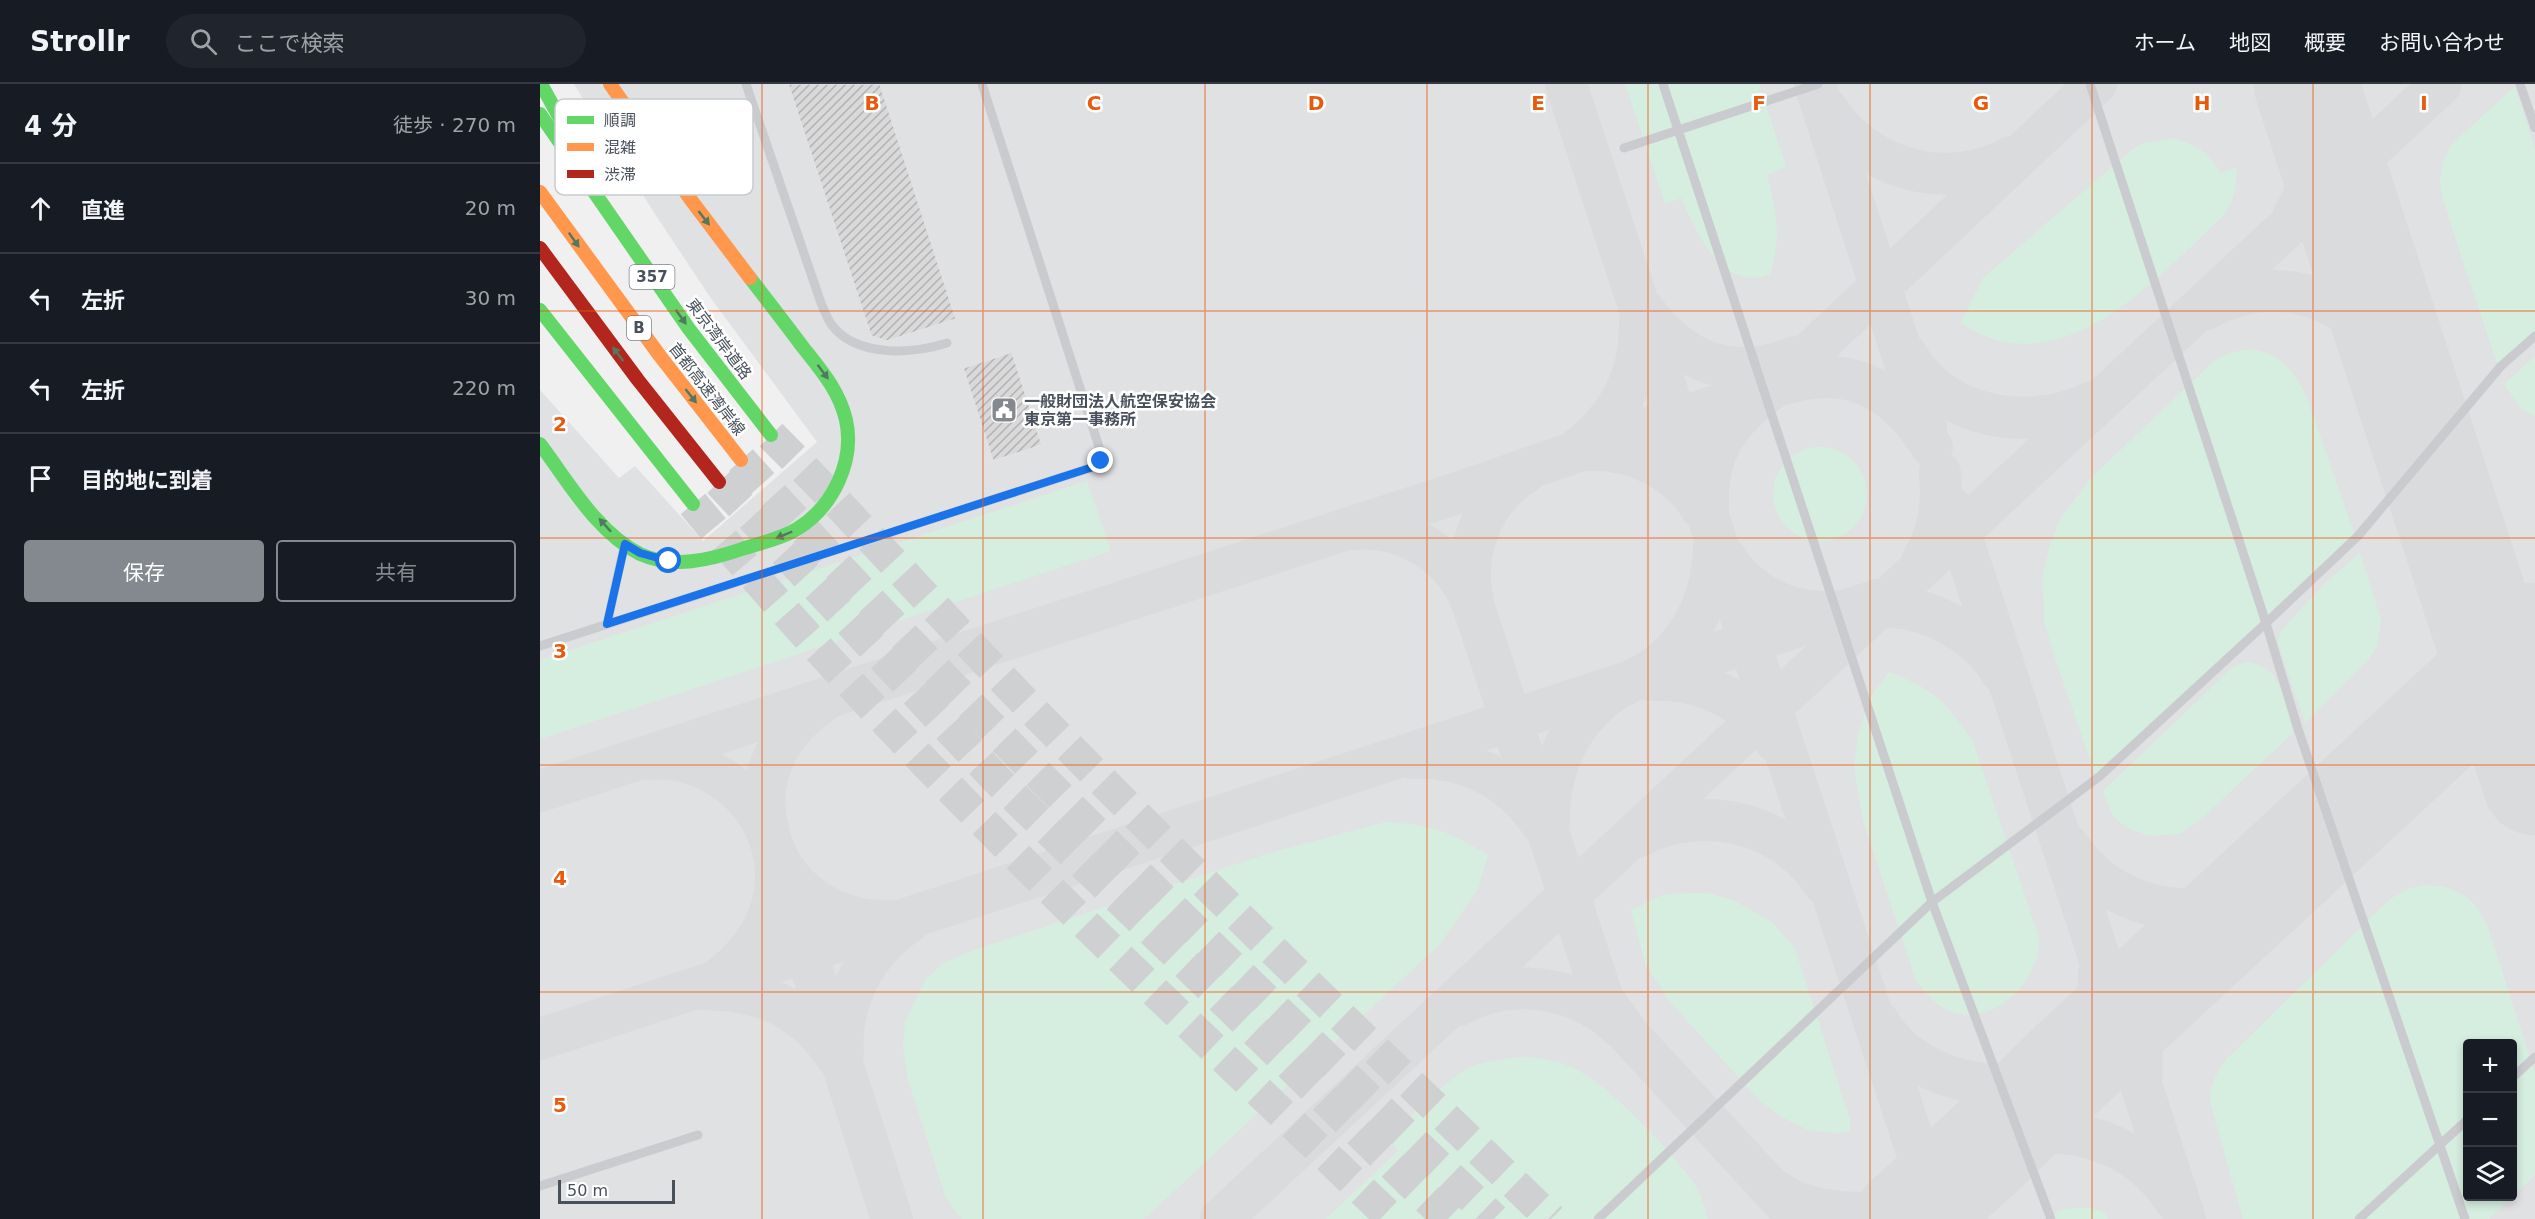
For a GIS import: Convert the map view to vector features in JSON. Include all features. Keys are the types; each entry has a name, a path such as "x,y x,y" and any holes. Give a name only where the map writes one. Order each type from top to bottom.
{"main road":[{"path":"541,84 555,109"},
{"path":"610,84 620,99"},
{"name":"東京湾岸道路","path":"540,114 555,136"},
{"name":"首都高速湾岸線","path":"540,192 660,356 741,460"},
{"name":"東京湾岸道路","path":"595,195 689,329 771,435"},
{"path":"602,195 635,254"},
{"path":"540,444 545,459 625,544 655,558 687,564 728,554 798,529 828,502 837,487 848,447 848,428 844,410 834,388 688,195"},
{"name":"B","path":"540,248 638,380 719,482"},
{"path":"540,310 693,504"},
{"path":"618,432 633,449 673,478"}],"lane":[{"path":"746,84 751,99"},
{"path":"540,646 1093,467 1101,461 1101,453 1069,350 982,84"},
{"path":"1663,84 1932,902 2051,1219"},
{"path":"1624,148 1818,84"},
{"path":"2090,84 2302,740 2465,1219"},
{"path":"2520,84 2535,128"},
{"path":"753,104 821,303 832,325 854,343 892,352 925,350 947,344"},
{"path":"1598,1219 1932,902 2100,776 2266,623 2358,536 2501,366 2535,336"},
{"path":"607,624 625,544"},
{"path":"2517,1073 2535,1057"},
{"path":"2359,1219 2463,1123"},
{"path":"540,1186 698,1135"}],"shaded area":[{"path":"574,84 2535,84 2535,1219 540,1219 540,390 619,478 635,466 703,541 817,442 710,297 643,195 753,195 753,99 583,99"}],"green space":[{"path":"1625,84 1759,84 1786,167 1767,175 1773,200 1777,236 1770,274 1753,277 1738,275 1725,267 1704,243 1681,198 1665,204"},
{"path":"2515,86 2535,149 2535,339 2500,372 2442,196 2440,182 2443,163 2451,145"},
{"path":"2173,139 2201,150 2220,173 2236,168 2236,181 2230,205 2223,216 2168,269 2104,318 2070,335 2035,343 1998,340 1961,323 1983,278 2133,149 2144,143"},
{"path":"2250,349 2261,351 2278,359 2290,370 2306,395 2356,539 2097,780 2044,621 2043,574 2049,548 2060,519 2093,476 2215,360 2233,352"},
{"path":"2535,356 2535,416 2521,409 2504,384"},
{"path":"1820,447 1838,451 1853,461 1863,476 1867,494 1863,512 1853,527 1838,537 1820,541 1802,537 1787,527 1777,512 1773,494 1777,476 1787,461 1802,451"},
{"path":"1087,481 1111,551 540,739 540,660"},
{"path":"2360,553 2381,619 2377,647 2367,661 2305,723 2278,643 2280,632 2325,583"},
{"path":"2247,662 2259,665 2275,678 2284,698 2293,733 2201,819 2180,834 2149,836 2126,827 2113,816 2103,791 2234,666"},
{"path":"1889,672 1928,691 1938,699 1947,707 1973,742 2039,938 2032,969 2024,983 1999,1006 1984,1013 1968,1015 1946,1009 1931,998 1915,978 1863,820 1854,767 1858,735 1870,698"},
{"path":"1386,822 1429,827 1462,840 1488,855 1478,889 1441,943 1144,1219 962,1219 946,1198 908,1080 903,1047 905,1022 925,980 944,963 974,950 1270,853"},
{"path":"2425,885 2447,888 2471,901 2483,918 2535,1073 2535,1175 2517,1192 2517,1039 2463,1039 2463,1201 2508,1201 2489,1219 2243,1219 2210,1102 2212,1085 2217,1074 2227,1059 2390,899 2408,889"},
{"path":"1709,893 1735,901 1773,923 1795,949 1850,1120 1850,1131 1834,1133 1808,1130 1782,1117 1760,1101 1670,1002 1645,963 1631,910 1662,895"},
{"path":"1523,1057 1570,1066 1606,1090 1640,1121 1685,1171 1699,1193 1708,1219 1326,1219 1398,1151 1387,1138 1441,1088 1473,1066"},
{"path":"2091,1208 2106,1213 2108,1219 2048,1219 2058,1211"}],"building":[{"path":"788,84 880,84 956,319 887,341 871,336"},
{"path":"1012,352 1042,445 993,461 963,368"}],"taxiway":[{"path":"1566,84 1939,1219"},
{"path":"1815,84 1926,428"},
{"path":"1771,389 2096,84"},
{"path":"1221,1219 2441,84"},
{"path":"2293,216 2307,189 2314,160 2315,132 2312,102"},
{"path":"1827,109 1843,130 1863,147 1886,160 1910,169 1935,173 1961,173 1987,167 2012,157"},
{"path":"2206,309 2237,296 2267,291 2296,293 2324,301 2349,315 2371,334 2390,359 2406,387"},
{"path":"1644,310 1675,343 1692,355 1710,363 1730,368 1751,368 1772,365 1795,357"},
{"path":"1580,447 1606,422 1625,394 1636,361 1640,325"},
{"path":"1906,354 1922,376 1941,393 1964,406 1989,414 2015,418 2041,417 2067,412 2092,402"},
{"path":"540,791 1448,496 1787,383 1825,377 1842,378 1874,388 1888,397 1912,419 1932,447"},
{"path":"1708,506 1710,471 1721,442 1739,417 1765,394"},
{"path":"1586,450 1619,453 1651,463 1680,482 1701,508"},
{"path":"1473,604 1470,566 1478,530 1486,513 1497,498 1525,473"},
{"path":"1922,561 1936,529 1941,496 1940,473"},
{"path":"1952,508 2185,1219"},
{"path":"1355,529 1389,532 1421,544 1436,554 1459,578 1475,611 1603,999 1628,1034 1799,1219"},
{"path":"1549,821 1556,768 1571,736 1580,721 1606,696 1653,669 1680,644 1690,630 1705,599 1710,582 1714,546"},
{"path":"1725,557 1733,569 1754,589 1793,608 1830,612 1890,607 1922,612 1938,618 1968,635 1981,646 2001,672"},
{"path":"540,1039 1878,600"},
{"path":"2406,756 2535,608"},
{"path":"2485,694 2535,656"},
{"path":"1650,680 1687,683 1721,694 1752,714 1776,742"},
{"path":"722,976 745,955 754,943 773,902 776,870 764,796 771,765 786,736 796,724 821,703"},
{"path":"1413,758 1451,761 1486,773 1516,794 1541,823"},
{"path":"649,759 666,759 700,767 715,774 743,795 763,823 784,869 794,882 817,902 830,909 859,918 890,921"},
{"path":"1639,836 1664,826 1689,821 1715,820 1741,824 1765,833 1788,846 1807,863 1824,884"},
{"path":"770,839 892,1219"},
{"path":"2067,844 2085,866 2106,884 2130,897 2155,906 2182,909 2209,907 2236,900 2262,888"},
{"path":"843,1053 846,1015 858,978 880,947 909,922"},
{"path":"2142,1073 2142,1046 2148,1020 2158,996 2172,973"},
{"path":"1878,1021 1891,1039 1907,1054 1945,1075 1987,1084 2030,1081 2060,1072 2077,1059 2092,1024 2099,974"},
{"path":"1459,1005 1500,990 1521,988 1543,990 1564,994 1584,1002 1603,1013 1620,1027"},
{"path":"704,989 744,993 779,1004 809,1024 835,1055"},
{"path":"1954,1219 1965,1179 1976,1158 1996,1146 2032,1135 2056,1133 2079,1135 2102,1141 2142,1164 2174,1199"},
{"path":"1776,1191 1812,1207 1853,1213 1895,1209 1931,1196"}],"runway":[{"path":"2306,84 2535,783"},
{"path":"1907,1219 1977,1157 2070,1066 2535,635"}],"tunnel":[{"path":"771,435 1116,795 1301,978 1551,1219"},
{"path":"741,460 923,656 1110,847 1494,1219"},
{"path":"719,482 996,779 1448,1219"},
{"path":"693,504 774,599 944,782 1121,959 1392,1219"}],"traffic: fast":[{"path":"541,84 555,109"},
{"path":"540,114 555,136"},
{"path":"596,195 689,329 771,435"},
{"path":"540,444 597,520 625,545 653,559 678,562 717,557 784,536 810,520 831,496 844,467 848,436 846,420 839,399 828,380 750,278"},
{"path":"540,310 693,504"}],"traffic: slow":[{"path":"610,84 620,99"},
{"path":"540,192 660,356 741,460"},
{"path":"688,195 750,278"}],"traffic: jam":[{"path":"540,248 638,380 719,482"}],"place":[{"name":"一般財団法人航空保安協会 東京第一事務所","path":"1004,410"}],"route":[{"path":"669,561 640,553 625,544 607,624 1093,467 1101,461"}]}
